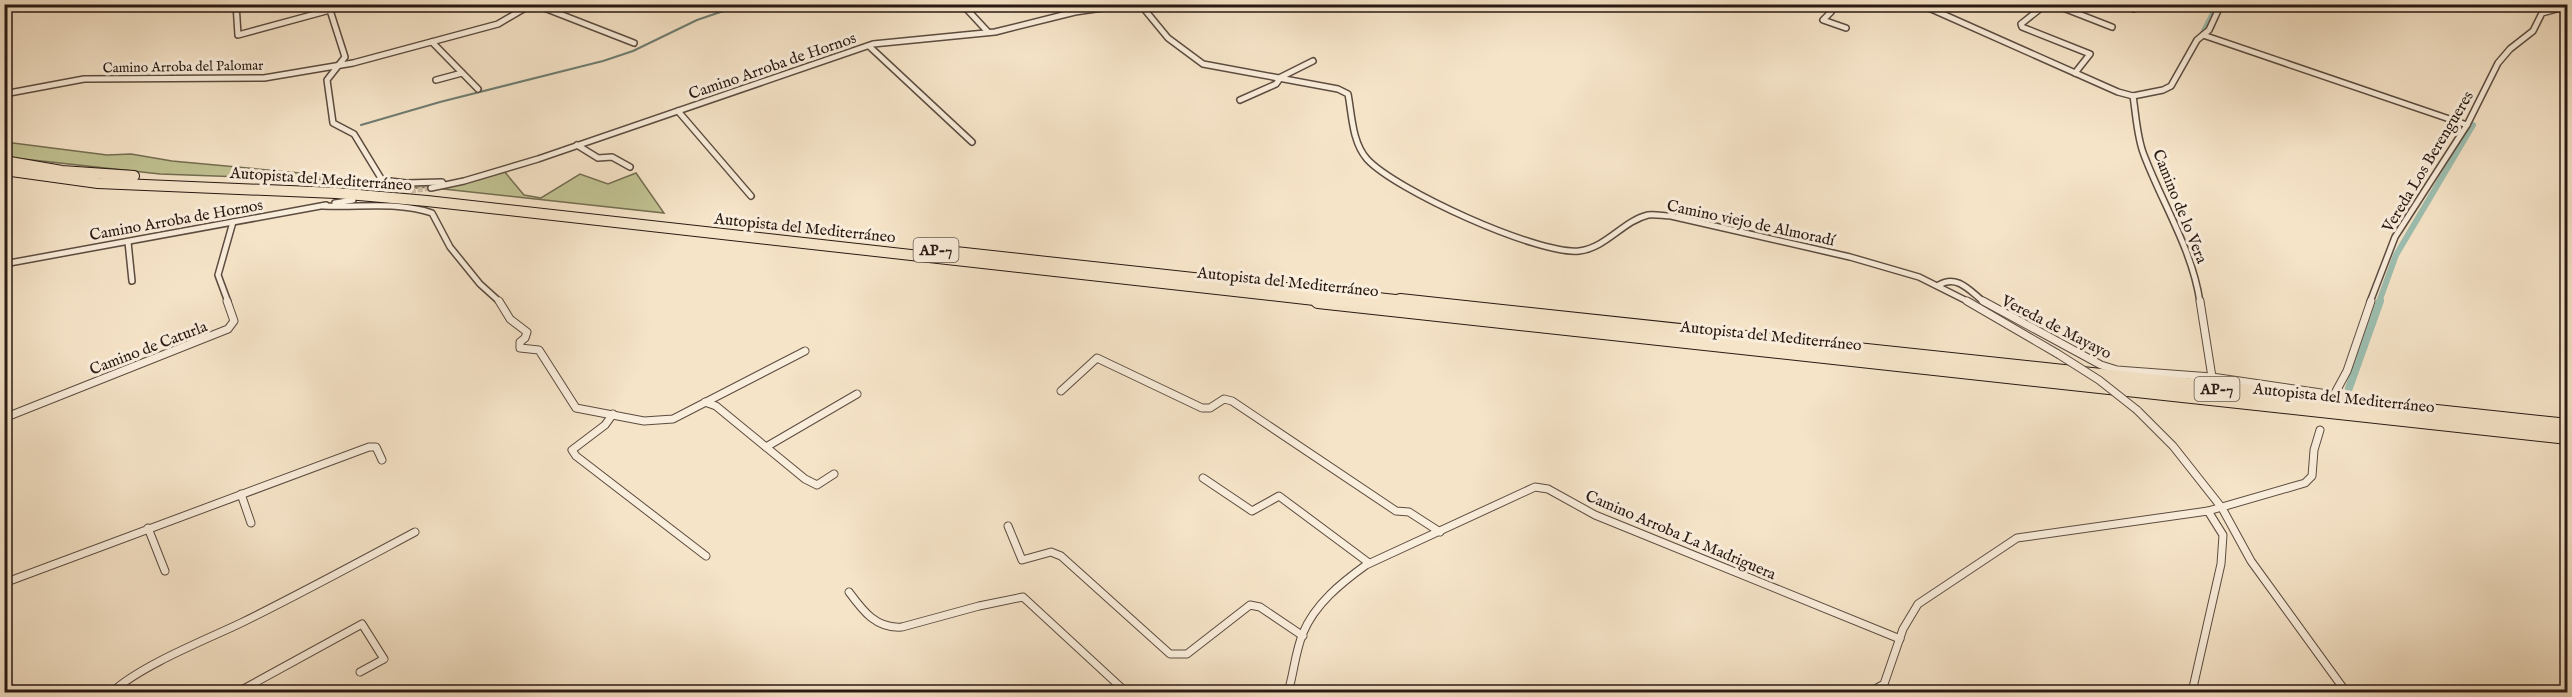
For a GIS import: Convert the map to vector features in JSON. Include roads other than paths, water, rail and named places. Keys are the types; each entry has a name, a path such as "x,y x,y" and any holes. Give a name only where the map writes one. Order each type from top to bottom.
{"highway":[{"name":"Autopista del Mediterráneo","path":"4,161 73,172 332,185 415,192 1878,354 2568,426"},
{"name":"Autopista del Mediterráneo","path":"4,170 98,183 336,193 427,201 1838,359 2568,437"}],"street":[{"path":"236,4 238,35 329,7 345,57 327,80 333,123 354,134 381,178 406,183 440,181 444,185"},
{"path":"533,4 634,43"},
{"name":"Camino Arroba del Palomar","path":"4,94 84,79 264,78 338,66 369,60 498,24 533,4"},
{"path":"962,4 988,32"},
{"name":"Camino Arroba de Hornos","path":"431,188 518,165 869,46 988,32 1075,12 1130,4"},
{"name":"Camino viejo de Almoradí","path":"1140,4 1147,16 1185,53 1203,64 1338,89 1348,94 1354,133 1365,156 1374,166 1427,196 1498,231 1560,250 1580,251 1639,219 1660,215 1877,264 1939,285 2099,380 2137,410 2173,446 2222,507 2251,561 2346,693"},
{"path":"1832,4 1828,7 1831,12 1823,20 1846,28"},
{"path":"1920,4 2075,73 2133,96 2163,90 2171,86 2197,40 2209,30 2222,4"},
{"path":"2046,4 2021,24 2022,27 2090,54 2075,73"},
{"path":"2053,4 2112,27"},
{"path":"2120,4 2134,9"},
{"name":"Vereda Los Berengueres","path":"2334,395 2347,371 2355,342 2396,237 2467,125 2498,63 2510,49 2533,31 2542,13 2568,6"},
{"path":"2203,35 2467,125"},
{"path":"432,42 478,89"},
{"path":"869,46 972,142"},
{"path":"1240,100 1276,84 1280,79 1313,61"},
{"path":"436,80 462,73"},
{"name":"Camino de lo Vera","path":"2133,96 2143,153 2180,233 2197,283 2212,377"},
{"path":"678,111 751,196"},
{"path":"578,145 598,158 612,157 630,167"},
{"name":"Camino Arroba de Hornos","path":"4,264 352,200"},
{"path":"323,206 371,205 432,213 450,247 480,284 499,301 510,319 527,332 525,338 520,342 520,348 539,350 576,408 645,421 673,419 805,351"},
{"name":"Camino de Caturla","path":"4,418 228,330 234,321 218,275 233,222"},
{"path":"128,242 132,281"},
{"name":"Vereda de Mayayo","path":"1939,285 1947,280 1958,281 1989,306 2101,365 2117,370 2212,377 2334,395 2568,421"},
{"path":"1060,391 1097,358 1202,408 1210,408 1224,399 1232,401 1396,511 1408,512 1440,532"},
{"path":"766,447 857,394"},
{"path":"700,404 708,402 716,406 805,479 818,485 834,474"},
{"path":"613,414 605,425 572,450 576,456 706,556"},
{"path":"1870,693 1884,684 1900,639 1918,604 2017,538 2208,511 2305,483 2312,476 2314,450 2320,430"},
{"path":"4,583 369,447 376,447 382,460"},
{"path":"1203,478 1252,511 1279,496 1369,563"},
{"name":"Camino Arroba La Madriguera","path":"1288,693 1303,636 1326,600 1344,580 1369,563 1534,487 1548,489 1595,515 1900,639"},
{"path":"241,494 251,522"},
{"path":"2192,693 2221,564 2223,535 2208,511"},
{"path":"1008,526 1022,560 1051,552 1060,555 1170,654 1187,654 1250,604 1260,607 1303,636"},
{"path":"148,528 165,571"},
{"path":"112,693 121,684 177,654 288,600 416,532"},
{"path":"849,592 867,616 889,628 902,627 979,606 1023,597 1126,693"},
{"path":"238,693 362,624 384,658 360,672"}],"waterway":[{"path":"361,125 440,102 603,61 633,51 697,20 744,4"},
{"path":"2204,31 2218,4"},
{"path":"2379,302 2396,255 2473,125"},
{"path":"2349,388 2380,301"}],"tunnel":[{"path":"390,194 431,188"}]}
